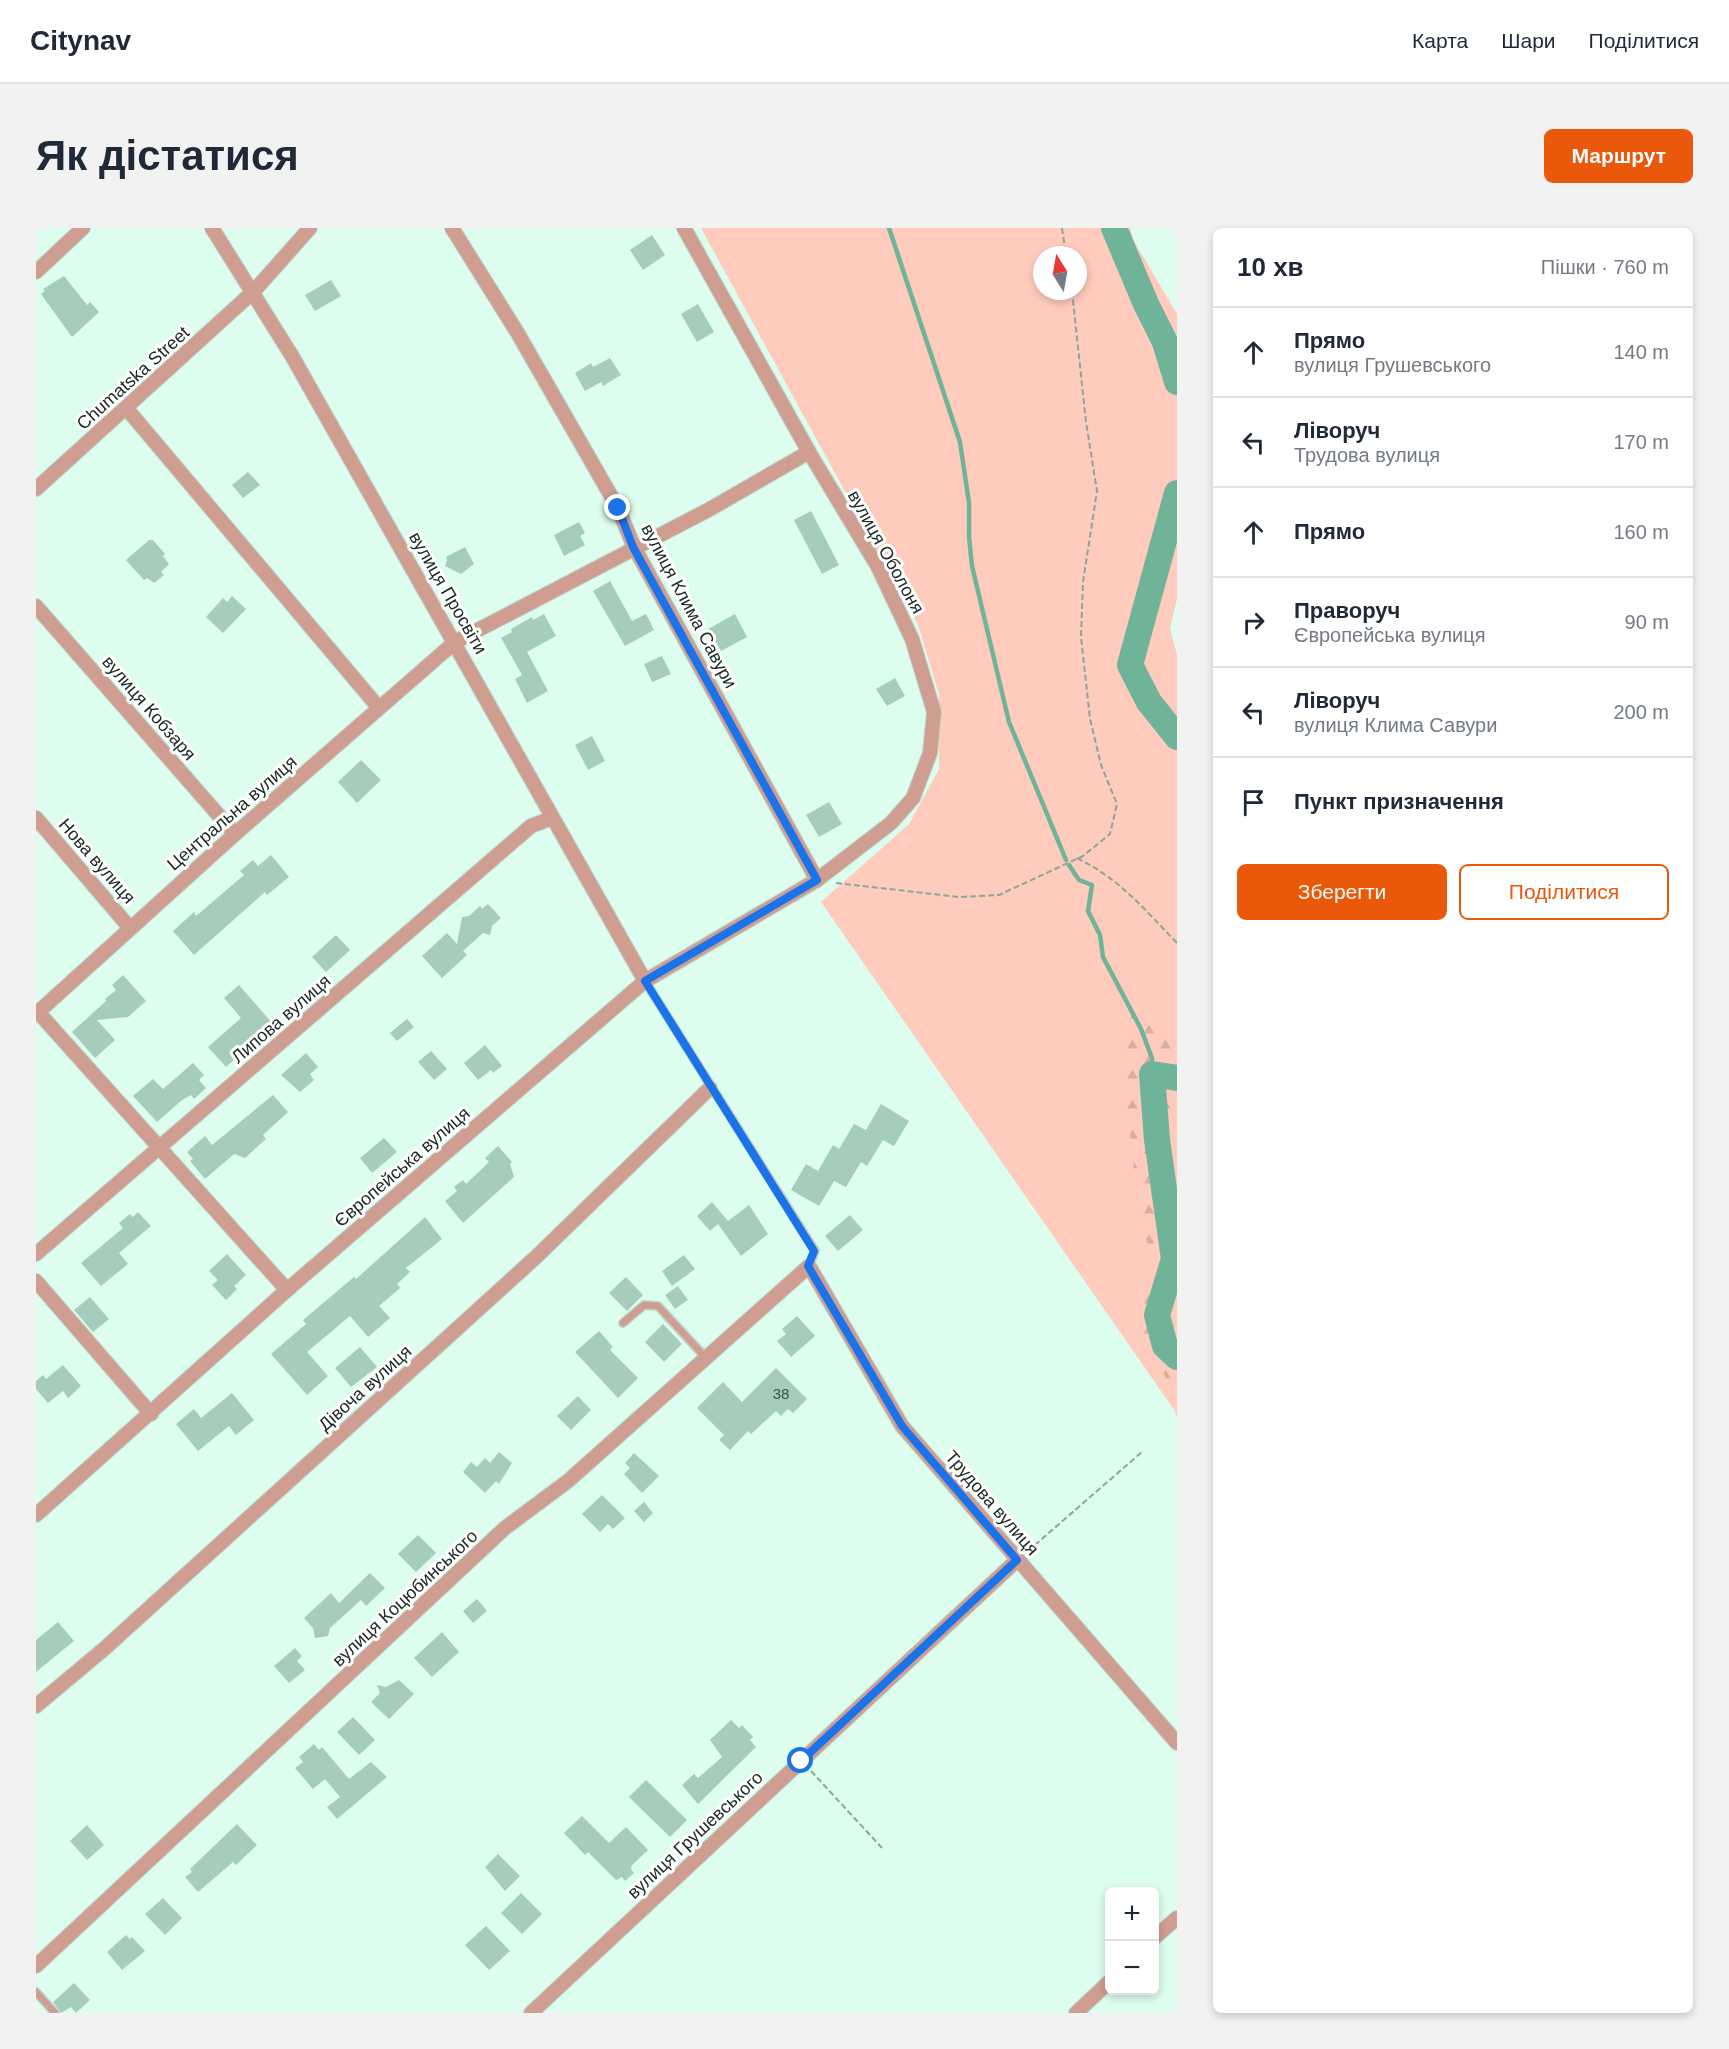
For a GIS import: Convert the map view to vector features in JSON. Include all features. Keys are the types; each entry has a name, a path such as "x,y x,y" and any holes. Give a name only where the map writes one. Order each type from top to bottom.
{"street":[{"path":"36,272 83,228"},
{"name":"вулиця Просвіти","path":"212,228 254,291 455,642 645,981"},
{"name":"Chumatska Street","path":"36,489 127,409 254,291 310,228"},
{"name":"вулиця Клима Савури","path":"452,228 517,332 618,508 633,547 817,880"},
{"name":"вулиця Оболоня","path":"684,228 809,452 878,567 912,639 934,712 930,753 912,798 891,824 817,880"},
{"path":"127,409 379,708"},
{"name":"Центральна вулиця","path":"37,1013 234,834 455,642 633,547 710,509 809,452"},
{"name":"вулиця Кобзаря","path":"36,606 234,834"},
{"name":"Нова вулиця","path":"36,818 130,928"},
{"name":"Липова вулиця","path":"36,1254 531,826 552,818"},
{"name":"Європейська вулиця","path":"36,1515 287,1290 645,981 817,880"},
{"path":"37,1013 287,1290"},
{"name":"Дівоча вулиця","path":"36,1706 104,1649 536,1257 710,1088"},
{"name":"вулиця Коцюбинського","path":"36,1966 505,1528 568,1481 808,1266"},
{"name":"Трудова вулиця","path":"808,1266 902,1426 1177,1743"},
{"path":"36,1281 151,1414"},
{"name":"вулиця Грушевського","path":"531,2013 1017,1560"},
{"path":"1159,1934 1177,1918"},
{"path":"1076,2013 1105,1986"}],"lane":[{"path":"645,981 814,1251 808,1266"},
{"path":"622,1323 644,1305 658,1306 706,1358"},
{"path":"36,1992 55,2013"}],"path":[{"path":"1062,228 1065,246"},
{"path":"817,880 959,897 999,895 1077,858 1110,834 1117,804 1101,765 1090,720 1083,658 1083,582 1097,491 1083,400 1073,300"},
{"path":"1077,858 1123,886 1177,943"},
{"path":"1017,1560 1143,1450"},
{"path":"801,1761 882,1848"}],"green space":[{"path":"701,228 1130,228 1134,241 1177,314 1177,599 1170,628 1177,655 1177,1414 821,902 909,824 939,769 939,694 918,625"},
{"path":"1137,1000 1155,1013 1162,1033 1177,1050 1177,1418 1165,1376 1143,1337 1144,1299 1157,1271 1141,1225 1128,1118 1126,1030"}],"building":[{"path":"652,235 665,255 643,270 630,250"},
{"path":"64,276 87,305 90,302 99,312 72,337 41,294 45,291 43,289"},
{"path":"331,280 341,296 315,311 305,295"},
{"path":"698,304 714,332 697,342 681,314"},
{"path":"610,358 621,375 603,386 601,382 585,391 575,373 591,363 593,367"},
{"path":"248,472 260,485 243,498 232,485"},
{"path":"811,511 839,565 822,574 794,520"},
{"path":"579,522 585,533 580,536 585,545 564,556 554,535"},
{"path":"149,540 153,540 165,554 163,556 169,564 161,572 164,575 154,583 147,578 144,580 126,560"},
{"path":"465,547 474,564 461,574 445,566 446,557"},
{"path":"610,581 632,621 646,614 654,630 625,646 593,591"},
{"path":"232,596 246,609 223,633 206,617 223,598 227,602"},
{"path":"544,614 556,636 527,652 548,691 527,703 515,679 522,675 501,638 512,632 511,629 532,617 533,620"},
{"path":"735,614 747,637 721,651 708,629"},
{"path":"662,656 671,674 652,682 644,664"},
{"path":"895,678 905,696 887,706 876,689"},
{"path":"592,736 605,761 588,770 575,745"},
{"path":"361,760 381,780 357,803 338,782"},
{"path":"829,802 842,824 819,837 806,815"},
{"path":"271,855 289,877 267,895 265,892 194,955 173,931 194,912 196,916 244,875 240,871 253,860 258,866"},
{"path":"488,904 501,918 492,926 490,935 483,933 463,951 467,955 442,978 422,956 447,933 457,944 462,917 469,916 480,906 482,909"},
{"path":"336,935 350,950 326,972 312,957"},
{"path":"123,975 146,1001 128,1017 97,1020 115,1040 95,1058 72,1032 116,990 112,985"},
{"path":"239,985 273,1024 226,1067 208,1047 241,1018 224,998"},
{"path":"407,1019 414,1027 397,1041 390,1033"},
{"path":"485,1045 502,1066 493,1073 491,1070 478,1080 464,1063"},
{"path":"431,1051 447,1069 434,1080 418,1062"},
{"path":"306,1053 318,1067 310,1074 314,1080 300,1092 281,1075"},
{"path":"193,1063 204,1075 199,1080 206,1088 194,1099 191,1095 182,1100 157,1122 133,1096 153,1079 163,1089"},
{"path":"273,1095 288,1112 263,1135 266,1139 245,1158 234,1154 205,1179 190,1161 193,1159 187,1152 205,1136 212,1145"},
{"path":"881,1104 909,1121 894,1146 883,1140 867,1166 861,1162 846,1187 834,1181 819,1206 791,1190 806,1164 818,1171 833,1145 839,1149 854,1124 866,1130"},
{"path":"384,1138 397,1152 372,1173 360,1158"},
{"path":"498,1146 512,1162 510,1164 514,1177 463,1223 445,1201 457,1191 454,1187 463,1180 466,1184 489,1162 485,1158"},
{"path":"712,1202 728,1221 749,1205 768,1234 741,1256 718,1224 710,1231 697,1216"},
{"path":"138,1212 151,1226 119,1253 128,1264 101,1286 81,1263 123,1228 119,1223 130,1214 133,1217"},
{"path":"850,1215 863,1230 838,1251 825,1236"},
{"path":"425,1217 442,1239 406,1268 410,1272 397,1284 400,1288 379,1306 390,1318 368,1337 350,1316 307,1352 328,1376 307,1395 271,1354 306,1324 303,1320 354,1277 356,1279"},
{"path":"227,1254 246,1275 234,1286 237,1289 226,1300 212,1285 218,1280 209,1271"},
{"path":"684,1255 695,1269 672,1286 662,1271"},
{"path":"626,1277 643,1295 627,1311 609,1293"},
{"path":"678,1286 688,1300 675,1309 665,1295"},
{"path":"90,1297 109,1319 93,1332 74,1310"},
{"path":"797,1316 815,1336 791,1357 777,1341 786,1334 782,1329"},
{"path":"663,1324 682,1344 664,1362 645,1342"},
{"path":"599,1331 613,1347 610,1350 638,1378 618,1398 575,1352"},
{"path":"360,1347 377,1367 351,1387 335,1368"},
{"path":"63,1365 81,1386 68,1398 63,1391 48,1403 36,1389 36,1381 43,1375 46,1379"},
{"path":"776,1368 807,1399 793,1413 788,1409 781,1416 776,1411 751,1434 748,1431 730,1450 719,1440 724,1435 697,1408 723,1382 742,1402"},
{"path":"232,1393 254,1420 236,1435 229,1426 198,1451 176,1424 194,1409 201,1418"},
{"path":"578,1396 591,1410 571,1430 557,1416"},
{"path":"499,1452 512,1463 499,1484 496,1481 485,1493 463,1472 471,1462 477,1467 485,1458 490,1463"},
{"path":"634,1453 659,1476 642,1493 624,1474 630,1468 625,1463"},
{"path":"602,1495 625,1518 613,1529 608,1524 600,1532 582,1514"},
{"path":"644,1502 653,1513 644,1522 634,1511"},
{"path":"418,1535 436,1553 416,1572 398,1554"},
{"path":"370,1573 385,1588 366,1606 361,1600 330,1628 328,1636 315,1638 313,1628 304,1618 331,1593 339,1603"},
{"path":"477,1599 487,1611 473,1623 463,1611"},
{"path":"58,1622 74,1641 36,1672 36,1640"},
{"path":"442,1632 459,1652 432,1677 414,1658"},
{"path":"295,1648 302,1656 297,1661 305,1670 289,1683 274,1666"},
{"path":"399,1680 414,1694 389,1719 371,1702 380,1693 377,1685 386,1687"},
{"path":"353,1717 375,1740 359,1755 337,1732"},
{"path":"731,1720 739,1728 742,1725 753,1737 750,1740 756,1747 698,1804 682,1785 694,1774 698,1778 722,1757 710,1740"},
{"path":"314,1744 319,1750 322,1747 349,1779 371,1762 387,1777 337,1819 327,1807 340,1797 325,1779 313,1789 295,1768 303,1762 299,1757"},
{"path":"646,1780 687,1820 670,1837 629,1797"},
{"path":"582,1816 609,1843 626,1827 648,1850 632,1865 631,1869 634,1873 625,1881 622,1877 616,1880 588,1852 585,1855 564,1833"},
{"path":"237,1824 257,1845 236,1865 233,1862 198,1892 185,1877 192,1872 190,1869"},
{"path":"87,1825 104,1845 87,1860 70,1841"},
{"path":"498,1854 520,1876 505,1891 485,1867"},
{"path":"521,1893 542,1914 522,1934 501,1913"},
{"path":"163,1898 182,1918 165,1935 145,1914"},
{"path":"486,1926 510,1951 489,1970 465,1945"},
{"path":"126,1935 130,1939 132,1937 145,1951 122,1970 107,1952"},
{"path":"74,1983 90,2000 76,2013 71,2007 61,2013 53,2002"}],"waterway":[{"path":"889,228 960,442 969,503 972,566 1009,722 1066,860"},
{"path":"1114,228 1146,304 1165,342 1177,382"},
{"path":"1177,493 1130,665 1149,702 1177,737"},
{"path":"1069,865 1079,880 1092,885 1088,911 1100,935 1103,957 1141,1029 1152,1058 1152,1074"},
{"path":"1177,1078 1152,1074 1157,1140 1174,1259 1157,1315 1165,1346 1177,1357"}],"route":[{"path":"618,508 633,547 689,643 817,880 645,981 814,1251 808,1266 902,1426 1017,1560 801,1761"}]}
